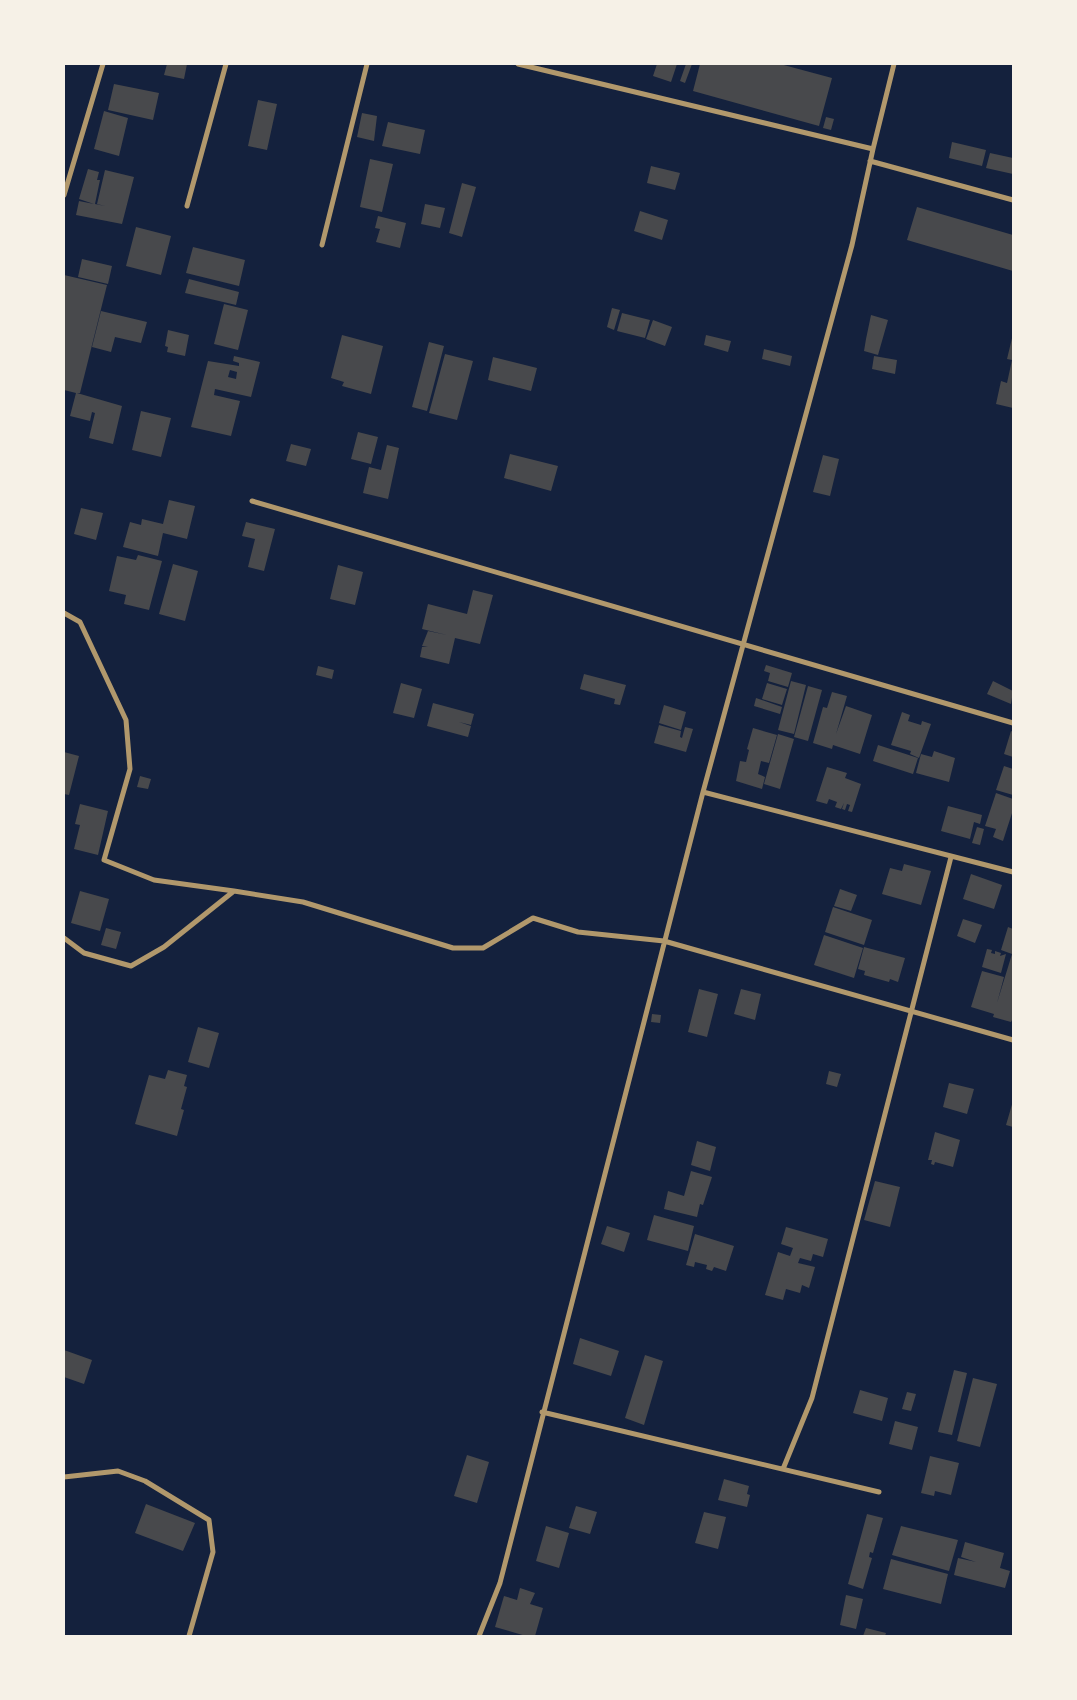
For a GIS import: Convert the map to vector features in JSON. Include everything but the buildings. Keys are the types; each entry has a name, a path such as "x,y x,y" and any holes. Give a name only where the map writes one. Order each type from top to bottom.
{"street":[{"path":"64,195 103,64"},
{"path":"187,206 226,64"},
{"path":"322,245 367,64"},
{"path":"518,64 873,149"},
{"path":"479,1636 500,1583 542,1412 703,792 852,245 894,64"},
{"path":"870,161 1013,200"},
{"path":"252,501 1013,722"},
{"path":"64,613 80,622 126,720 130,769 104,860 154,880 303,902 454,948 483,948 533,918 578,932 664,941 1013,1040"},
{"path":"703,792 1013,872"},
{"path":"783,1469 812,1398 951,857"},
{"path":"64,938 84,953 132,966 164,948 234,891"},
{"path":"542,1412 879,1492"},
{"path":"64,1477 118,1471 145,1481 209,1520 213,1552 189,1636"}]}
